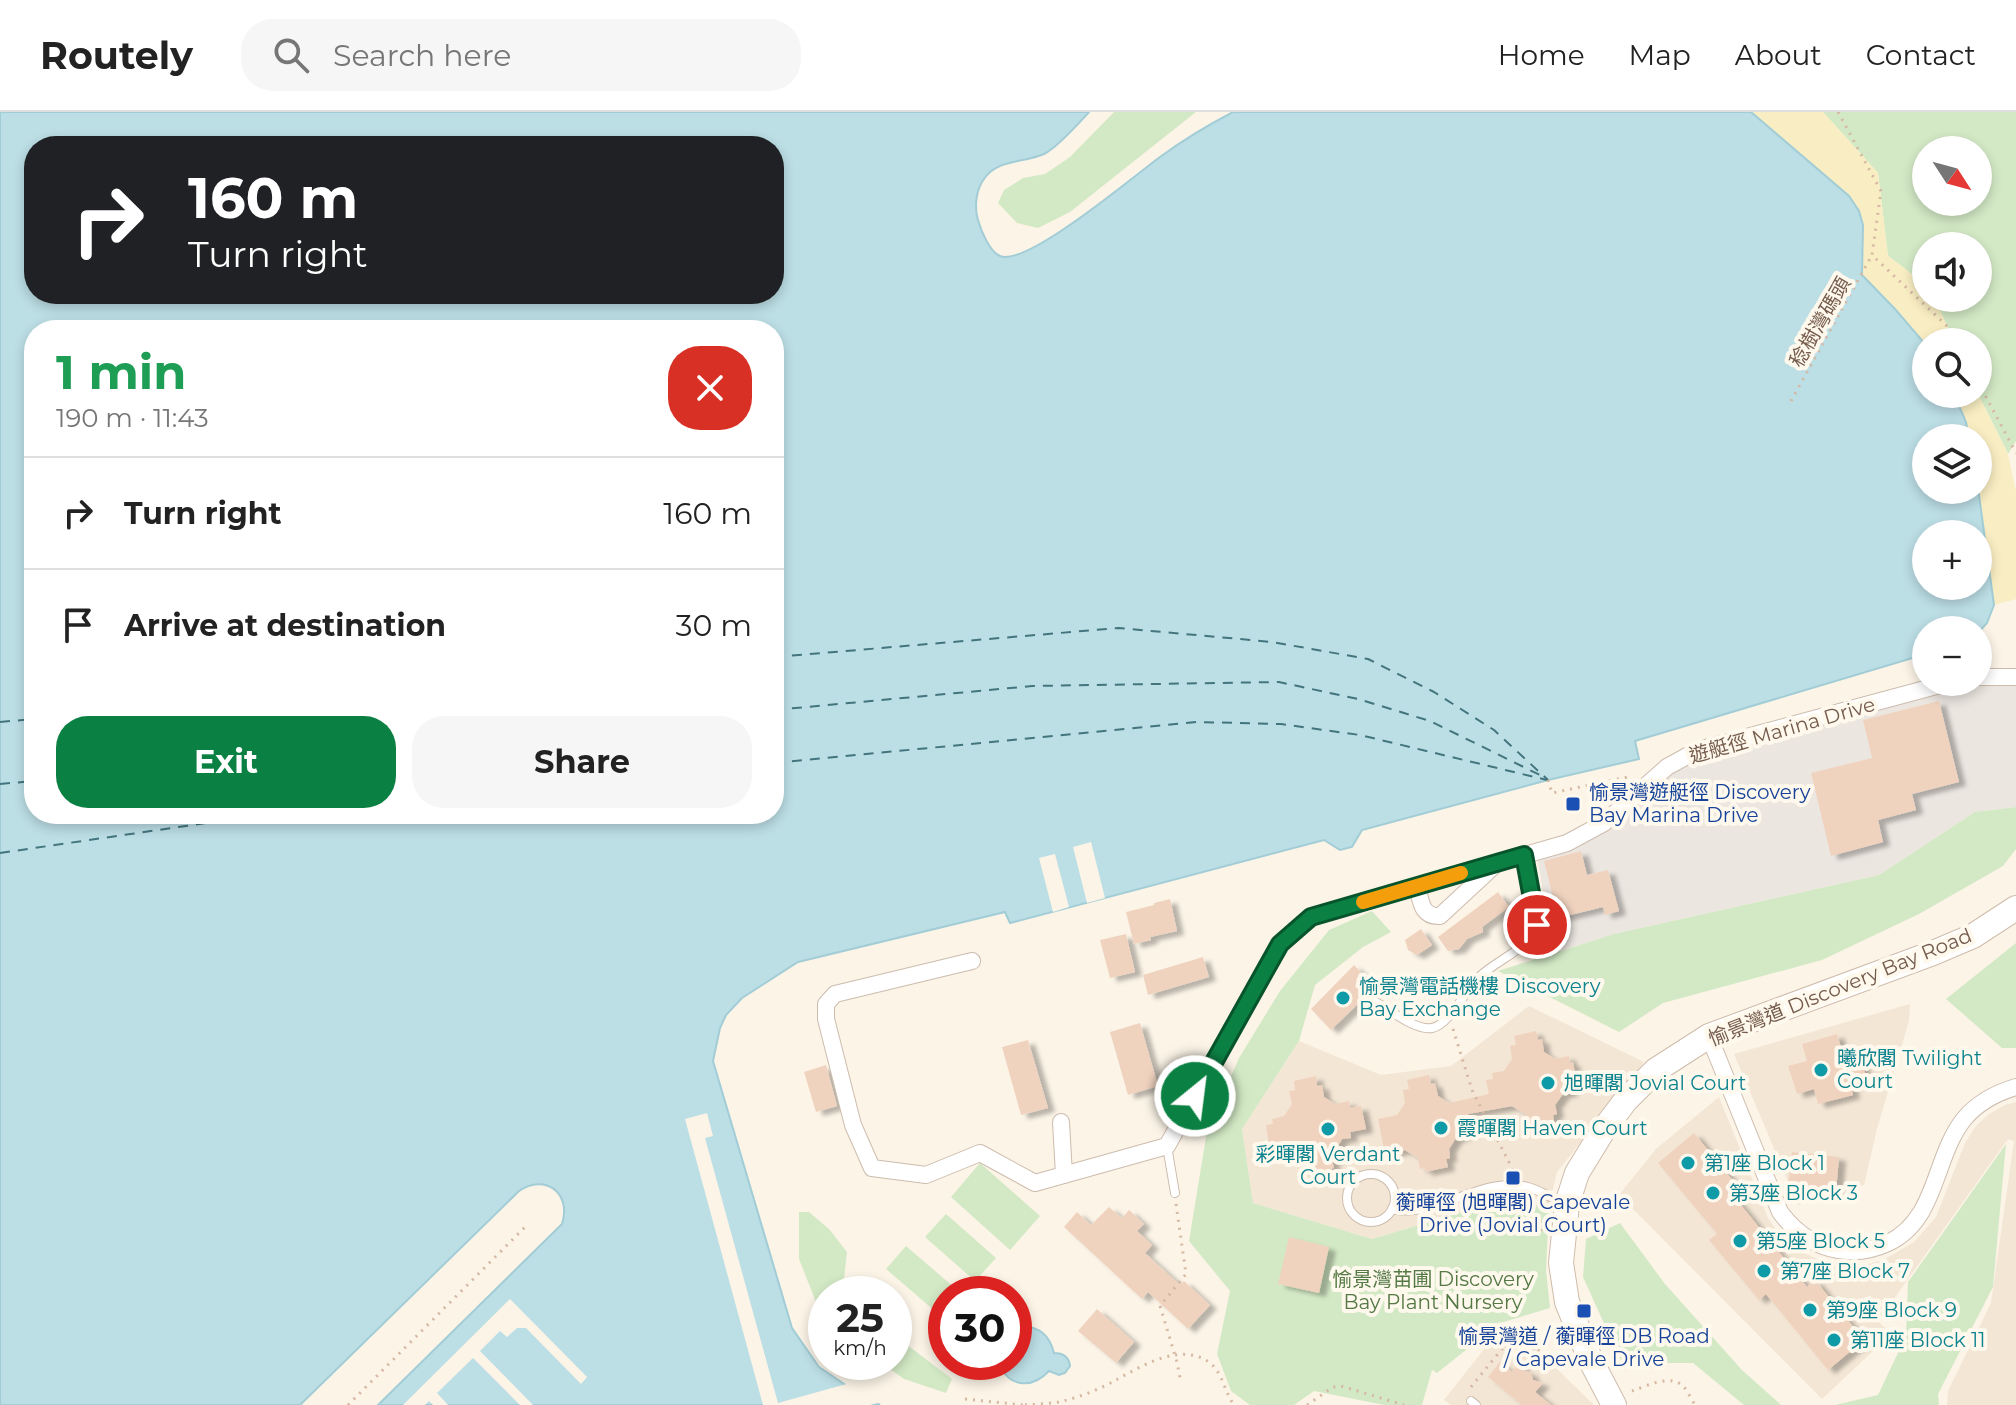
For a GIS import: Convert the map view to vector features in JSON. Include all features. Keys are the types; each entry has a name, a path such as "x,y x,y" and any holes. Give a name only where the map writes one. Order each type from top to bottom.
{"street":[{"path":"1992,677 2016,677"},
{"name":"遊艇徑 Marina Drive","path":"1167,1146 1280,944 1311,917 1567,843 1604,823 1667,767 1698,750 1912,692"},
{"path":"1417,886 1425,913 1432,917 1440,916 1498,863"},
{"name":"愉景灣道 Discovery Bay Road","path":"1619,1399 1591,1361 1567,1302 1561,1263 1567,1204 1577,1173 1626,1100 1656,1070 1709,1036 1933,953 1973,936 2016,908"},
{"path":"972,961 835,994 826,1004 826,1019 853,1125 872,1168 926,1175 980,1153 1035,1183 1167,1146"},
{"path":"1709,1036 1780,1212 1799,1233 1838,1251 1867,1250 1905,1232 1924,1210 1953,1137 1965,1118 1980,1103 2016,1087"},
{"path":"1061,1122 1064,1175"}],"lane":[{"path":"1376,1002 1421,1028 1431,1029 1449,1018 1478,977 1527,943 1534,935 1537,914 1524,855"},
{"path":"1167,1146 1175,1193"},
{"path":"1367,1174 1382,1176 1393,1187 1392,1209 1387,1216 1372,1222 1356,1217 1347,1203 1349,1186 1367,1174"},
{"path":"1392,1209 1404,1212 1419,1210 1494,1186 1527,1187 1567,1204"}],"path":[{"path":"1838,112 1881,191 1872,255 1949,328"},
{"name":"稔樹灣碼頭","path":"1791,401 1872,255"},
{"path":"1992,408 2016,453"},
{"path":"1449,1018 1472,1090 1520,1187"},
{"path":"1175,1193 1186,1274 1160,1306 1181,1383"},
{"path":"348,1405 526,1226"},
{"path":"1474,1403 1468,1393 1470,1388 1506,1344 1536,1348 1577,1373"},
{"path":"965,1399 1024,1405 1062,1401 1175,1354 1191,1354 1208,1362 1220,1373 1227,1395 1234,1405"},
{"path":"1619,1399 1669,1380 1684,1386 1695,1405"},
{"path":"1307,1405 1333,1387 1341,1386 1404,1405"}],"shaded area":[{"path":"2016,677 2016,807 1975,812 1879,875 1614,934 1554,953 1536,851 1567,843 1667,767 1912,694 1992,696 1992,680"},
{"path":"1910,1004 1909,1021 1864,1185 1798,1205 1734,1054"},
{"path":"1529,1006 1644,1062 1557,1172 1549,1206 1511,1201 1493,1203 1372,1239 1253,1203 1242,1129 1299,1041 1381,1075 1451,1066"},
{"path":"1719,1097 1768,1218 1778,1232 1790,1244 1819,1260 1852,1266 1885,1259 1914,1242 1936,1217 1965,1143 1975,1127 1989,1114 2016,1102 2016,1405 1947,1405 1948,1391 1991,1303 2014,1141 2008,1139 1878,1321 1891,1334 1822,1399 1619,1195 1656,1149"},
{"path":"1521,1334 1594,1405 1451,1405 1444,1400 1492,1339"}],"green space":[{"path":"1114,112 1196,112 1070,212 1038,228 1017,223 998,203 1004,190 1023,178 1045,174 1070,157"},
{"path":"1823,112 2016,112 2016,441 2008,454 1985,408 1992,408 1992,328 1948,328 1941,312 1992,312 1992,232 1912,232 1912,274 1888,256 1878,173"},
{"path":"2016,807 2016,849 2003,866 1919,914 1822,960 1663,1003 1619,1032 1498,971 1614,934 1879,875 1975,812"},
{"name":"愉景灣苗圃 Discovery Bay Plant Nursery","path":"1372,911 1391,932 1363,947 1315,985 1299,1041 1242,1129 1253,1203 1372,1239 1493,1203 1511,1201 1549,1206 1546,1270 1550,1308 1500,1323 1437,1373 1432,1370 1422,1405 1384,1405 1314,1391 1294,1405 1250,1405 1231,1391 1217,1354 1230,1291 1189,1241 1207,1131 1239,1058 1280,991 1329,930"},
{"path":"2016,943 2016,1048 2002,1048 1946,999"},
{"path":"2006,1144 1993,1287 1938,1394 1939,1405 1835,1405 1878,1395 1906,1336 1908,1282"},
{"path":"980,1163 1040,1216 1010,1250 951,1197"},
{"path":"799,1212 809,1212 829,1229 847,1252 844,1276 808,1276 808,1282 799,1259"},
{"path":"946,1214 996,1258 980,1276 969,1276 925,1237"},
{"path":"1620,1223 1665,1284 1742,1370 1781,1405 1744,1405 1693,1363 1622,1363 1583,1277 1586,1239"},
{"path":"906,1246 941,1276 928,1276 928,1305 912,1291 912,1276 894,1276 886,1269"},
{"path":"912,1349 928,1361 928,1380 952,1380 946,1393 907,1380 912,1380"}],"sand":[{"path":"1751,112 1823,112 1878,173 1888,256 1912,274 1912,312 1941,312 1948,328 1912,329 1862,275 1863,225 1849,196"},
{"path":"1960,408 1985,408 2008,454 2016,491 2016,599 1994,605 1992,520 1982,520 1980,504 1992,504 1992,424 1966,422"}],"water":[{"path":"0,112 1089,112 1050,151 996,168 981,183 976,199 978,220 989,246 1000,256 1014,256 1056,234 1169,151 1233,112 1751,112 1849,196 1859,211 1863,225 1862,275 1912,329 1912,408 1960,408 1966,422 1912,424 1912,504 1980,504 1982,520 1912,520 1912,600 1992,600 1992,590 1994,605 1990,616 1912,616 1912,658 1635,741 1639,759 1362,830 1352,847 1340,850 1324,840 1010,923 1005,912 798,962 742,998 726,1015 720,1028 713,1061 792,1328 808,1351 808,1380 838,1380 880,1405 378,1405 562,1224 563,1203 554,1189 538,1184 519,1191 300,1405 0,1405"},
{"path":"1032,1328 1043,1333 1054,1353 1067,1358 1070,1366 1059,1375 1049,1371 1028,1383 1014,1381 1032,1380"}],"pier":[{"path":"1091,842 1105,898 1087,903 1073,847"},
{"path":"1055,854 1069,907 1053,912 1039,858"},
{"path":"707,1113 713,1136 705,1138 778,1403 850,1383 882,1402 870,1405 763,1405 685,1119"},
{"path":"510,1299 587,1377 581,1384 526,1328 517,1328 507,1337 500,1331 480,1351 533,1405 520,1405 473,1358 437,1393 448,1405 433,1405 429,1401 425,1405 403,1405"}],"building":[{"path":"1939,701 1959,782 1912,794 1916,810 1878,820 1883,842 1831,856 1811,773 1872,758 1863,720"},
{"path":"1581,851 1587,875 1608,870 1619,911 1605,915 1603,907 1558,918 1544,861"},
{"path":"1498,892 1509,907 1482,927 1483,932 1467,939 1459,949 1448,951 1438,937"},
{"path":"1170,899 1177,931 1134,944 1126,912"},
{"path":"1421,929 1432,945 1417,955 1408,950 1405,940"},
{"path":"1126,934 1135,972 1110,978 1100,940"},
{"path":"1203,957 1209,977 1148,995 1143,975"},
{"name":"愉景灣電話機樓 Discovery Bay Exchange","path":"1354,965 1375,987 1331,1030 1311,1009"},
{"path":"1140,1023 1158,1086 1128,1095 1110,1032"},
{"path":"1536,1031 1538,1040 1542,1039 1544,1052 1555,1059 1569,1056 1570,1063 1573,1062 1577,1085 1570,1087 1571,1092 1563,1094 1555,1105 1557,1114 1553,1115 1554,1123 1532,1128 1531,1124 1527,1125 1525,1114 1512,1106 1468,1114 1471,1129 1463,1131 1464,1136 1456,1138 1449,1149 1450,1158 1446,1159 1448,1167 1425,1172 1425,1168 1420,1169 1418,1158 1405,1150 1392,1153 1391,1148 1384,1149 1378,1119 1397,1115 1405,1103 1403,1090 1409,1089 1407,1080 1429,1075 1438,1096 1449,1103 1489,1094 1486,1080 1493,1079 1492,1073 1504,1071 1512,1059 1510,1046 1516,1045 1514,1036"},
{"name":"曦欣閣 Twilight Court","path":"1837,1034 1842,1051 1858,1047 1865,1074 1849,1078 1853,1095 1818,1104 1814,1089 1797,1094 1788,1066 1807,1061 1802,1044"},
{"path":"1028,1040 1048,1108 1021,1115 1002,1047"},
{"path":"826,1065 837,1106 816,1112 804,1072"},
{"name":"彩暉閣 Verdant Court","path":"1316,1076 1317,1086 1322,1085 1324,1097 1335,1104 1349,1101 1350,1108 1361,1106 1366,1129 1350,1132 1351,1138 1342,1139 1335,1151 1337,1159 1332,1160 1334,1168 1312,1173 1311,1169 1307,1170 1304,1160 1292,1151 1279,1154 1278,1149 1270,1151 1266,1125 1273,1124 1272,1119 1284,1116 1292,1104 1289,1091 1295,1090 1294,1081"},
{"path":"1694,1133 1743,1193 1736,1199 1807,1287 1815,1280 1864,1340 1828,1370 1766,1294 1759,1300 1709,1240 1717,1234 1658,1163"},
{"path":"1792,1152 1839,1157 1836,1191 1788,1186"},
{"path":"1109,1207 1122,1218 1129,1210 1144,1224 1137,1231 1152,1245 1145,1253 1180,1285 1184,1281 1210,1305 1188,1329 1148,1292 1142,1299 1064,1227 1077,1212 1091,1225"},
{"path":"1289,1237 1329,1247 1319,1293 1278,1284"},
{"path":"1097,1309 1134,1342 1116,1363 1078,1331"},
{"path":"1500,1362 1512,1372 1520,1362 1523,1370 1531,1373 1533,1380 1543,1383 1535,1392 1551,1405 1522,1405 1488,1377"}],"ferry route":[{"path":"784,656 1119,628 1272,642 1368,659 1434,692 1494,730 1548,780"},
{"path":"784,709 1032,686 1279,682 1358,699 1430,721 1544,777"},
{"path":"0,722 24,720"},
{"path":"784,762 1197,722 1281,724 1360,735 1547,780"},
{"path":"0,784 24,782"},
{"path":"0,853 199,824"}],"slow traffic":[{"path":"1363,902 1461,873"}],"place":[{"name":"愉景灣遊艇徑 Discovery Bay Marina Drive","path":"1573,804"},
{"name":"愉景灣電話機樓 Discovery Bay Exchange","path":"1343,998"},
{"name":"曦欣閣 Twilight Court","path":"1821,1070"},
{"name":"旭暉閣 Jovial Court","path":"1548,1083"},
{"name":"霞暉閣 Haven Court","path":"1441,1128"},
{"name":"彩暉閣 Verdant Court","path":"1328,1129"},
{"name":"第1座 Block 1","path":"1688,1163"},
{"name":"蘅暉徑 (旭暉閣) Capevale Drive (Jovial Court)","path":"1513,1178"},
{"name":"第3座 Block 3","path":"1713,1193"},
{"name":"第5座 Block 5","path":"1740,1241"},
{"name":"第7座 Block 7","path":"1764,1271"},
{"name":"第9座 Block 9","path":"1810,1310"},
{"name":"愉景灣道 / 蘅暉徑 DB Road / Capevale Drive","path":"1584,1311"},
{"name":"第11座 Block 11","path":"1834,1340"}],"route":[{"path":"1195,1096 1280,944 1311,917 1524,855 1537,925"}]}
